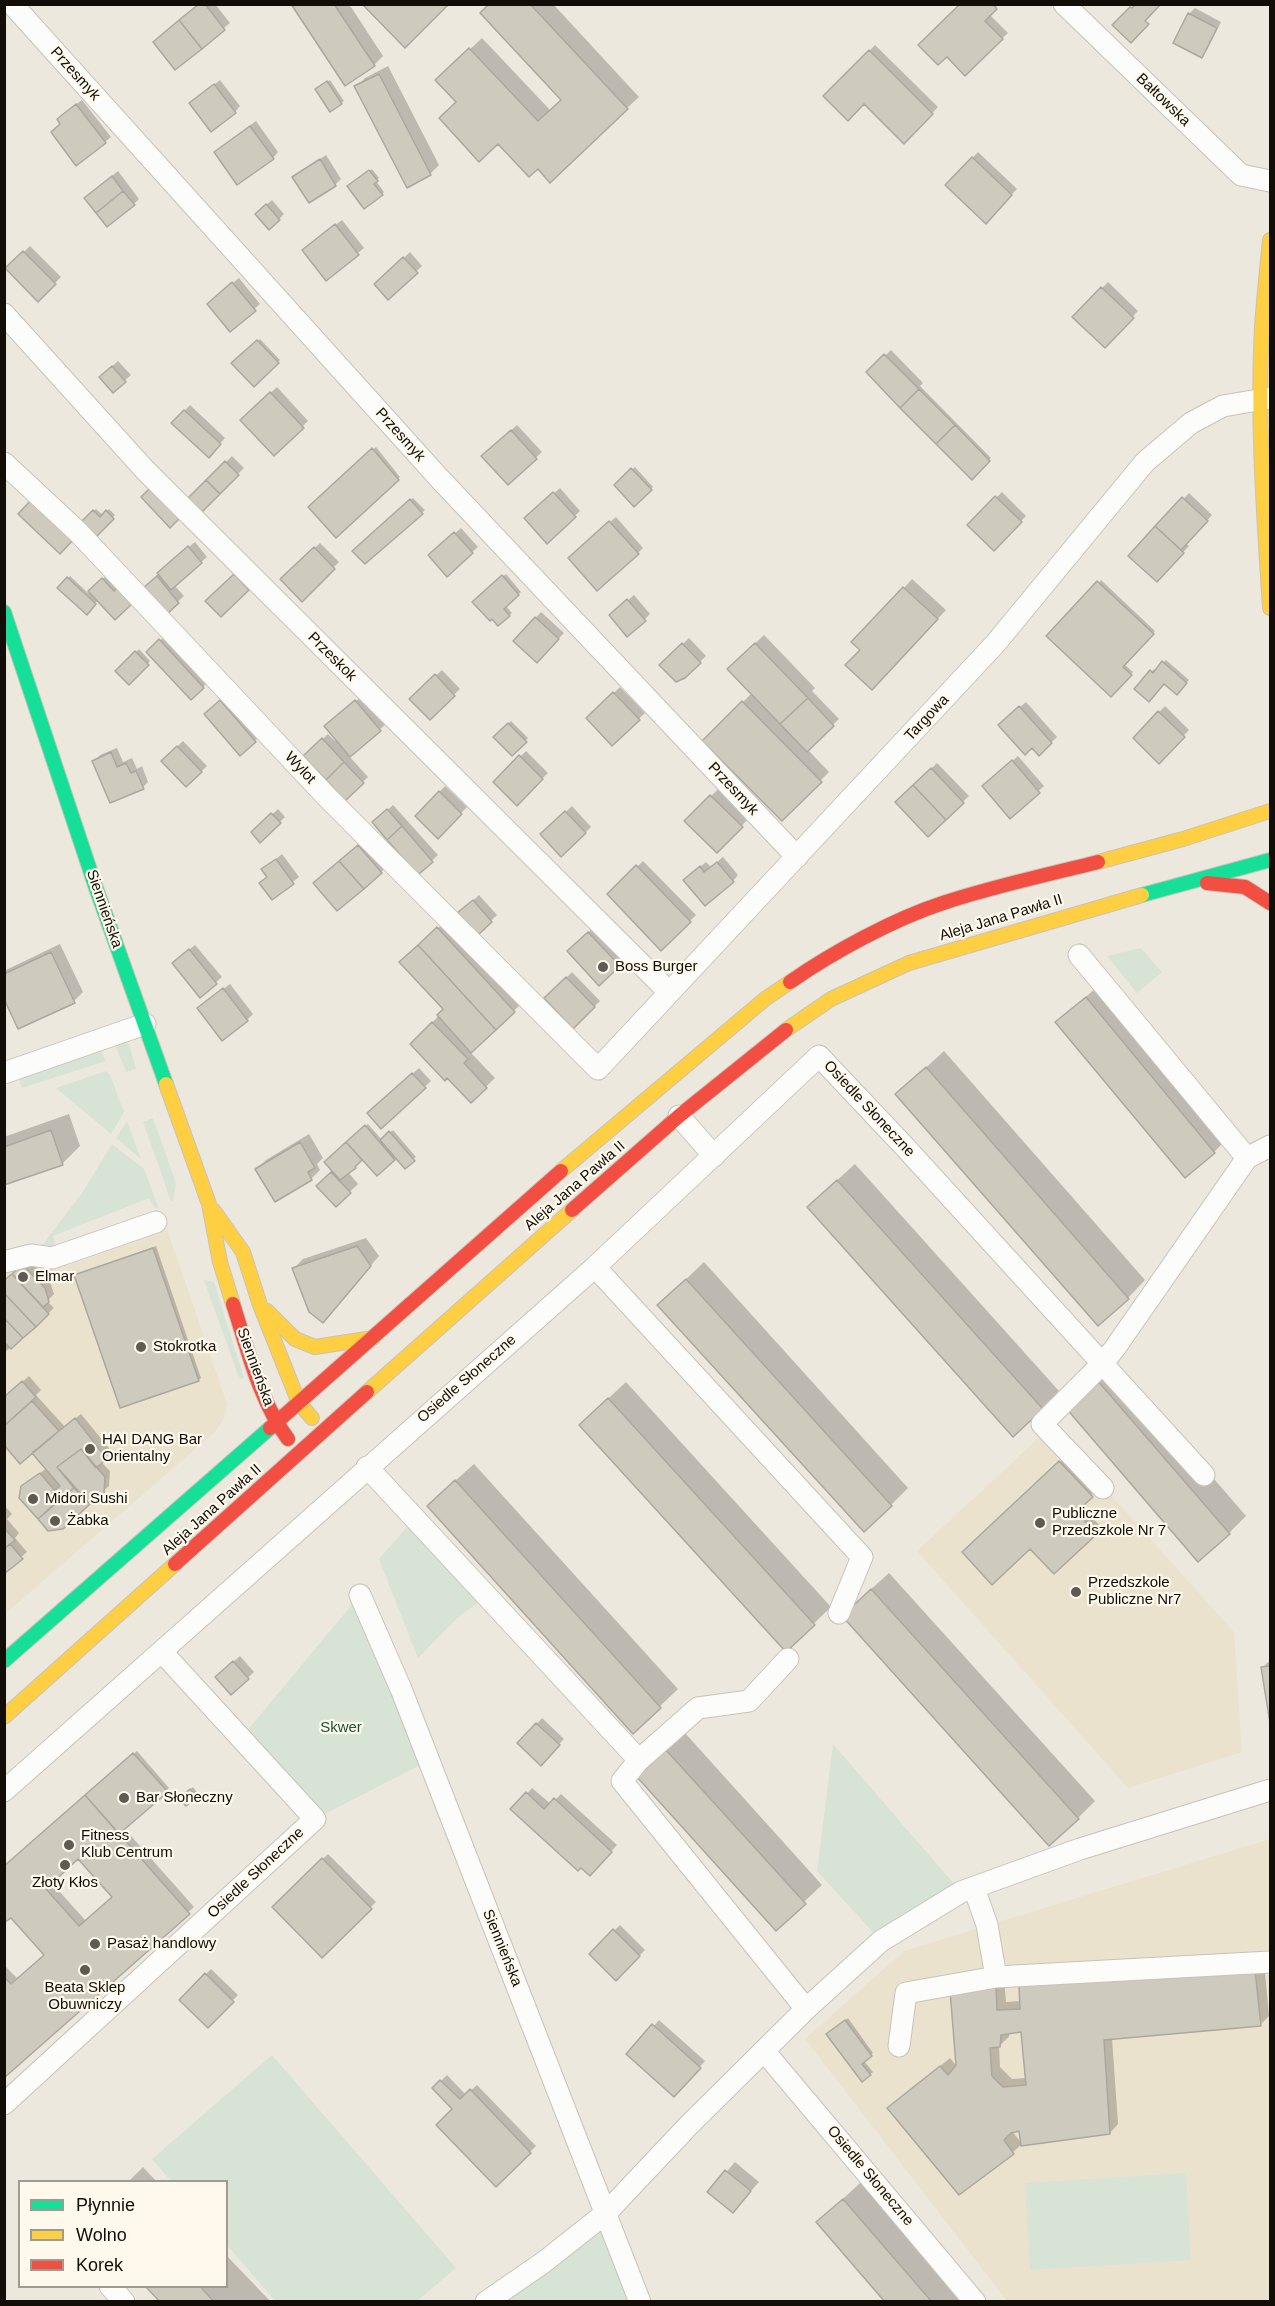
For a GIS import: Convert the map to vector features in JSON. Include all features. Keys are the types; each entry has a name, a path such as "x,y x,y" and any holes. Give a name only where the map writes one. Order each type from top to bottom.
{"main road":[{"path":"1270,240 1262,328 1266,398 1262,486 1270,608"},
{"name":"Siennieńska","path":"4,612 9,638 209,1204 220,1262 258,1381 276,1424 299,1453"},
{"name":"Aleja Jana Pawła II","path":"4,1661 665,1080 765,999 810,968 884,928 942,903 1183,839 1270,811"},
{"name":"Aleja Jana Pawła II","path":"4,1717 679,1116 788,1028 831,999 909,963 1189,881 1270,860"},
{"path":"1189,881 1245,887 1270,903"},
{"name":"Siennieńska","path":"209,1204 243,1252 260,1305 299,1403 323,1432"},
{"path":"260,1305 295,1338 315,1347 373,1338"}],"street":[{"name":"Przesmyk","path":"12,4 439,478 797,856"},
{"name":"Bałtowska","path":"1064,4 1241,175 1270,181"},
{"name":"Przeskok","path":"4,314 145,470 669,992"},
{"name":"Targowa","path":"598,1069 995,644 1145,462 1191,423 1223,406 1266,398"},
{"name":"Wylot","path":"4,463 78,532 326,796 598,1069"},
{"path":"1079,955 1247,1158"},
{"path":"4,1073 145,1024"},
{"name":"Osiedle Słoneczne","path":"4,1791 595,1267 819,1056 1204,1475"},
{"path":"679,1116 714,1156"},
{"path":"1103,1488 1042,1424 1103,1363 1247,1158 1270,1146"},
{"path":"4,1262 31,1255 52,1258 156,1222"},
{"path":"595,1267 862,1557 839,1613"},
{"path":"367,1467 639,1760"},
{"name":"Siennieńska","path":"360,1595 400,1689 640,2301"},
{"name":"Osiedle Słoneczne","path":"4,2104 315,1819 162,1652"},
{"path":"788,1659 749,1701 698,1708 639,1760 622,1781 806,2009"},
{"path":"486,2301 544,2262 606,2213 688,2126 806,2009 881,1941 961,1892 1080,1849 1270,1790"},
{"path":"974,1888 987,1925 996,1977"},
{"path":"899,2046 906,1993 996,1977 1270,1962"},
{"name":"Osiedle Słoneczne","path":"764,2051 975,2301"},
{"path":"112,2288 124,2301"}],"shaded area":[{"path":"167,1229 227,1404 224,1418 215,1432 5,1614 5,1269 25,1262 67,1266"},
{"name":"Przedszkole Publiczne Nr7","path":"1047,1430 1110,1494 1234,1632 1242,1752 1128,1788 917,1551"},
{"path":"1270,1839 1270,2301 1007,2301 805,2039 904,1951"}],"green space":[{"path":"1141,948 1162,972 1137,993 1107,956"},
{"path":"124,1041 129,1044 136,1069 126,1072 115,1044"},
{"path":"100,1049 106,1061 22,1088 19,1079"},
{"path":"106,1071 110,1075 124,1112 111,1134 56,1088"},
{"path":"153,1118 176,1183 173,1201 171,1201 143,1122"},
{"path":"127,1121 141,1159 116,1138"},
{"path":"112,1144 144,1169 159,1209 154,1207 149,1198 53,1236 55,1245 53,1249 40,1248 82,1193"},
{"path":"204,1280 214,1282 244,1378 241,1379 238,1375"},
{"path":"414,1519 487,1596 457,1618 418,1658 379,1559"},
{"name":"Skwer","path":"360,1595 428,1761 315,1819 241,1738"},
{"path":"833,1744 961,1892 881,1941 817,1871"},
{"path":"272,2055 456,2268 417,2301 275,2301 228,2246 228,2180 170,2180 152,2159"},
{"path":"1186,2173 1191,2260 1030,2270 1025,2183"},
{"path":"606,2213 640,2302 486,2302"}],"building":[{"path":"199,4 205,4 225,30 202,49 179,20"},
{"path":"291,4 334,4 375,66 345,86"},
{"path":"366,4 449,4 405,48 364,6"},
{"path":"489,4 530,4 628,109 550,183 538,169 529,177 498,144 479,162 439,118 456,102 435,80 469,48 538,121 561,100 480,13"},
{"path":"960,4 993,4 997,9 985,21 1003,39 965,76 947,57 938,65 918,45"},
{"path":"1136,4 1161,4 1145,21 1149,24 1131,43 1112,25"},
{"path":"1188,13 1217,28 1202,58 1173,43"},
{"path":"179,20 202,49 175,70 153,42"},
{"path":"869,50 933,114 904,144 864,104 848,121 823,96"},
{"path":"379,74 431,175 407,188 354,86"},
{"path":"327,81 342,104 330,112 315,89"},
{"path":"214,84 236,113 211,132 189,103"},
{"path":"76,104 106,143 76,166 51,132 60,124 57,119"},
{"path":"250,126 274,159 237,185 214,152"},
{"path":"972,157 1012,195 986,224 945,185"},
{"path":"320,159 336,186 309,203 292,177"},
{"path":"369,170 378,181 374,184 383,195 364,209 347,186"},
{"path":"112,176 123,191 96,213 84,198"},
{"path":"123,191 135,205 107,227 96,213"},
{"path":"266,204 280,220 269,230 255,214"},
{"path":"335,224 359,255 326,281 302,250"},
{"path":"23,251 56,284 38,302 5,268"},
{"path":"403,257 418,273 388,300 374,284"},
{"path":"232,282 256,311 230,332 207,304"},
{"path":"1101,287 1134,318 1105,348 1072,317"},
{"path":"257,340 279,363 254,387 231,363"},
{"path":"884,354 919,389 900,408 866,372"},
{"path":"112,366 126,382 113,393 99,377"},
{"path":"919,389 955,425 936,444 900,408"},
{"path":"270,392 304,428 274,456 240,420"},
{"path":"184,410 221,444 209,458 171,423"},
{"path":"955,425 990,461 972,480 936,444"},
{"path":"511,430 537,459 508,485 481,456"},
{"path":"372,448 399,480 336,538 308,507"},
{"path":"225,461 239,475 220,494 206,480"},
{"path":"631,468 652,490 634,507 614,485"},
{"path":"206,480 220,494 198,516 184,502"},
{"path":"153,485 182,516 170,528 141,497"},
{"path":"553,492 576,517 547,544 524,518"},
{"path":"995,496 1022,522 994,551 967,525"},
{"path":"1182,497 1208,521 1181,550 1155,526"},
{"path":"33,498 75,538 60,554 18,514"},
{"path":"410,499 423,514 365,564 352,551"},
{"path":"93,510 100,517 106,510 114,519 95,538 80,523"},
{"path":"609,521 639,554 597,591 568,558"},
{"path":"1155,526 1184,553 1157,582 1128,556"},
{"path":"454,532 473,553 447,577 428,555"},
{"path":"188,546 202,563 171,590 157,573"},
{"path":"314,547 335,569 302,602 280,579"},
{"path":"234,574 249,590 221,617 205,601"},
{"path":"502,575 519,595 504,609 510,616 498,626 472,602"},
{"path":"157,576 179,603 166,615 143,588"},
{"path":"67,577 96,604 87,615 57,588"},
{"path":"102,578 114,591 121,584 136,600 115,620 88,591"},
{"path":"1097,581 1154,634 1123,667 1132,675 1111,697 1046,636"},
{"path":"903,587 938,619 872,690 845,665 860,650 851,642"},
{"path":"627,599 646,621 627,637 609,615"},
{"path":"535,617 559,639 537,663 513,641"},
{"path":"159,639 204,688 191,700 146,652"},
{"path":"682,643 701,663 685,678 676,682 659,665"},
{"path":"755,643 808,698 780,724 727,669"},
{"path":"135,651 149,665 129,685 115,671"},
{"path":"1162,661 1187,683 1177,695 1164,684 1149,702 1134,689 1150,670 1153,673"},
{"path":"435,674 455,696 430,720 409,699"},
{"path":"613,692 640,720 612,746 586,718"},
{"path":"808,698 834,726 807,752 780,724"},
{"path":"220,700 256,742 240,756 204,714"},
{"path":"355,700 381,731 350,757 324,726"},
{"path":"742,701 822,782 782,821 702,741"},
{"path":"1019,706 1052,743 1039,756 1032,748 1025,755 998,725"},
{"path":"1158,711 1185,737 1159,764 1133,738"},
{"path":"508,723 527,742 512,756 493,737"},
{"path":"322,738 344,762 326,780 303,756"},
{"path":"177,746 202,772 186,787 161,761"},
{"path":"111,752 117,767 126,763 131,773 136,771 144,789 110,803 92,761"},
{"path":"519,755 543,779 517,806 493,782"},
{"path":"1012,760 1040,793 1010,819 982,786"},
{"path":"344,762 364,783 345,801 326,780"},
{"path":"931,768 964,803 946,820 913,785"},
{"path":"913,785 946,820 928,837 895,802"},
{"path":"439,791 462,814 438,839 415,816"},
{"path":"710,795 743,827 717,853 684,821"},
{"path":"387,809 402,826 387,840 372,822"},
{"path":"565,811 586,833 561,857 540,834"},
{"path":"271,813 281,823 260,843 251,832"},
{"path":"402,826 433,862 418,875 387,840"},
{"path":"358,845 382,873 364,889 339,861"},
{"path":"276,859 294,884 272,900 259,883 267,877 261,869"},
{"path":"339,861 364,889 337,911 313,883"},
{"path":"717,862 734,882 705,906 683,880 700,866 704,872"},
{"path":"636,865 691,922 661,951 607,894"},
{"path":"473,900 492,922 478,935 457,913"},
{"path":"437,927 515,1012 496,1030 418,945"},
{"path":"588,932 620,966 599,986 567,951"},
{"path":"418,945 496,1030 471,1053 437,1015 443,1009 399,962"},
{"path":"189,949 217,984 200,998 172,963"},
{"path":"51,952 75,1003 18,1029 4,999 4,974"},
{"path":"566,977 595,1007 573,1029 544,998"},
{"path":"223,988 248,1021 222,1041 197,1008"},
{"path":"1086,997 1215,1153 1185,1178 1055,1022"},
{"path":"432,1022 468,1059 464,1063 487,1088 471,1103 447,1078 445,1081 410,1044"},
{"path":"926,1067 1129,1299 1098,1326 895,1094"},
{"path":"412,1073 426,1088 381,1129 367,1113"},
{"path":"365,1125 395,1160 377,1176 346,1142"},
{"path":"51,1130 63,1165 4,1185 4,1147"},
{"path":"389,1131 415,1161 405,1169 380,1140"},
{"path":"300,1142 315,1168 308,1172 312,1180 275,1202 255,1169"},
{"path":"346,1142 362,1160 356,1168 340,1180 324,1162"},
{"path":"331,1172 351,1193 336,1207 316,1186"},
{"path":"837,1180 1043,1409 1013,1437 807,1207"},
{"path":"357,1246 371,1266 323,1323 309,1312 292,1268"},
{"path":"153,1248 199,1381 120,1408 74,1275"},
{"path":"22,1264 45,1288 49,1302 43,1307 12,1274"},
{"path":"12,1274 49,1314 36,1327 4,1293 4,1280"},
{"path":"686,1279 892,1506 864,1532 657,1305"},
{"path":"4,1293 36,1327 23,1338 4,1318"},
{"path":"4,1318 23,1338 11,1349 4,1342"},
{"path":"1097,1380 1230,1534 1198,1562 1065,1407"},
{"path":"22,1381 36,1397 4,1426 4,1397"},
{"path":"608,1398 815,1625 786,1652 579,1425"},
{"path":"32,1401 59,1431 20,1464 4,1445 4,1426"},
{"path":"75,1418 107,1459 96,1468 81,1449 57,1467 74,1488 61,1498 55,1490 60,1486 32,1453"},
{"path":"81,1449 105,1477 104,1493 90,1504 57,1467"},
{"name":"Publiczne Przedszkole Nr 7","path":"1059,1461 1093,1497 1076,1512 1097,1534 1054,1574 1030,1549 992,1585 962,1552"},
{"path":"40,1473 61,1498 38,1519 19,1498 21,1486"},
{"path":"455,1480 661,1708 633,1734 427,1506"},
{"path":"74,1488 90,1504 63,1529 48,1531 38,1519"},
{"path":"4,1528 15,1540 4,1549"},
{"path":"10,1544 23,1559 4,1574 4,1549"},
{"path":"871,1589 1079,1819 1049,1846 842,1616"},
{"path":"233,1661 249,1679 231,1695 215,1677"},
{"path":"1270,1666 1270,1723 1261,1667"},
{"path":"536,1723 560,1745 541,1766 517,1743"},
{"path":"666,1750 806,1904 776,1931 637,1777"},
{"path":"133,1753 168,1792 119,1834 85,1795"},
{"path":"190,1789 197,1797 186,1806 179,1798"},
{"path":"526,1792 544,1809 554,1798 612,1852 590,1876 581,1868 578,1871 510,1809"},
{"name":"Pasaż handlowy","path":"85,1795 190,1914 4,2078 4,1977 11,1984 44,1955 11,1918 4,1923 4,1866","holes":["78,1859 112,1897 79,1926 46,1889"]},
{"path":"322,1858 372,1909 322,1958 272,1907"},
{"path":"613,1929 640,1956 616,1981 589,1954"},
{"path":"1255,1970 1261,2026 1104,2040 1110,2134 1021,2146 1019,2131 1011,2133 1004,2140 1014,2154 959,2195 887,2108 940,2066 948,2075 956,2065 950,1991 996,1987 997,2010 1020,2009 1019,1986","holes":["1021,2032 1026,2085 1003,2087 992,2076 990,2048 1000,2047 1001,2035"]},
{"path":"205,1973 234,2002 208,2028 179,2000"},
{"path":"845,2020 872,2056 862,2064 871,2075 862,2082 826,2034"},
{"path":"652,2024 701,2068 674,2097 626,2054"},
{"path":"440,2080 460,2099 470,2089 531,2153 496,2187 436,2125 452,2109 432,2088"},
{"path":"725,2170 751,2191 733,2213 707,2192"},
{"path":"843,2199 932,2302 885,2302 816,2222"},
{"path":"147,2288 202,2288 214,2302 160,2302"}],"traffic: fast":[{"path":"4,612 96,888 166,1084"},
{"path":"1142,895 1270,860"},
{"path":"4,1661 270,1428"}],"traffic: slow":[{"path":"1270,240 1262,327 1260,397 1270,608"},
{"path":"1098,862 1183,839 1270,811"},
{"path":"786,1030 831,999 909,963 1142,895"},
{"path":"561,1171 765,999 790,982"},
{"path":"166,1084 209,1204 220,1262 233,1304"},
{"path":"367,1392 572,1210"},
{"path":"214,1211 243,1252 260,1305 299,1403 312,1418"},
{"path":"267,1311 295,1339 315,1347 373,1338"},
{"path":"4,1717 175,1564"}],"traffic: jam":[{"path":"790,982 864,937 924,910 982,891 1098,862"},
{"path":"1207,883 1245,887 1270,903"},
{"path":"572,1210 679,1116 786,1030"},
{"path":"270,1428 561,1171"},
{"path":"233,1304 262,1391 269,1408 288,1439"},
{"path":"175,1564 367,1392"}],"place":[{"name":"Boss Burger","path":"603,967"},
{"name":"Elmar","path":"23,1277"},
{"name":"Stokrotka","path":"141,1347"},
{"name":"HAI DANG Bar Orientalny","path":"90,1449"},
{"name":"Midori Sushi","path":"33,1499"},
{"name":"Żabka","path":"55,1521"},
{"name":"Publiczne Przedszkole Nr 7","path":"1040,1523"},
{"name":"Przedszkole Publiczne Nr7","path":"1076,1592"},
{"name":"Bar Słoneczny","path":"124,1798"},
{"name":"Fitness Klub Centrum","path":"69,1845"},
{"name":"Złoty Kłos","path":"65,1865"},
{"name":"Pasaż handlowy","path":"95,1944"},
{"name":"Beata Sklep Obuwniczy","path":"85,1970"}]}
